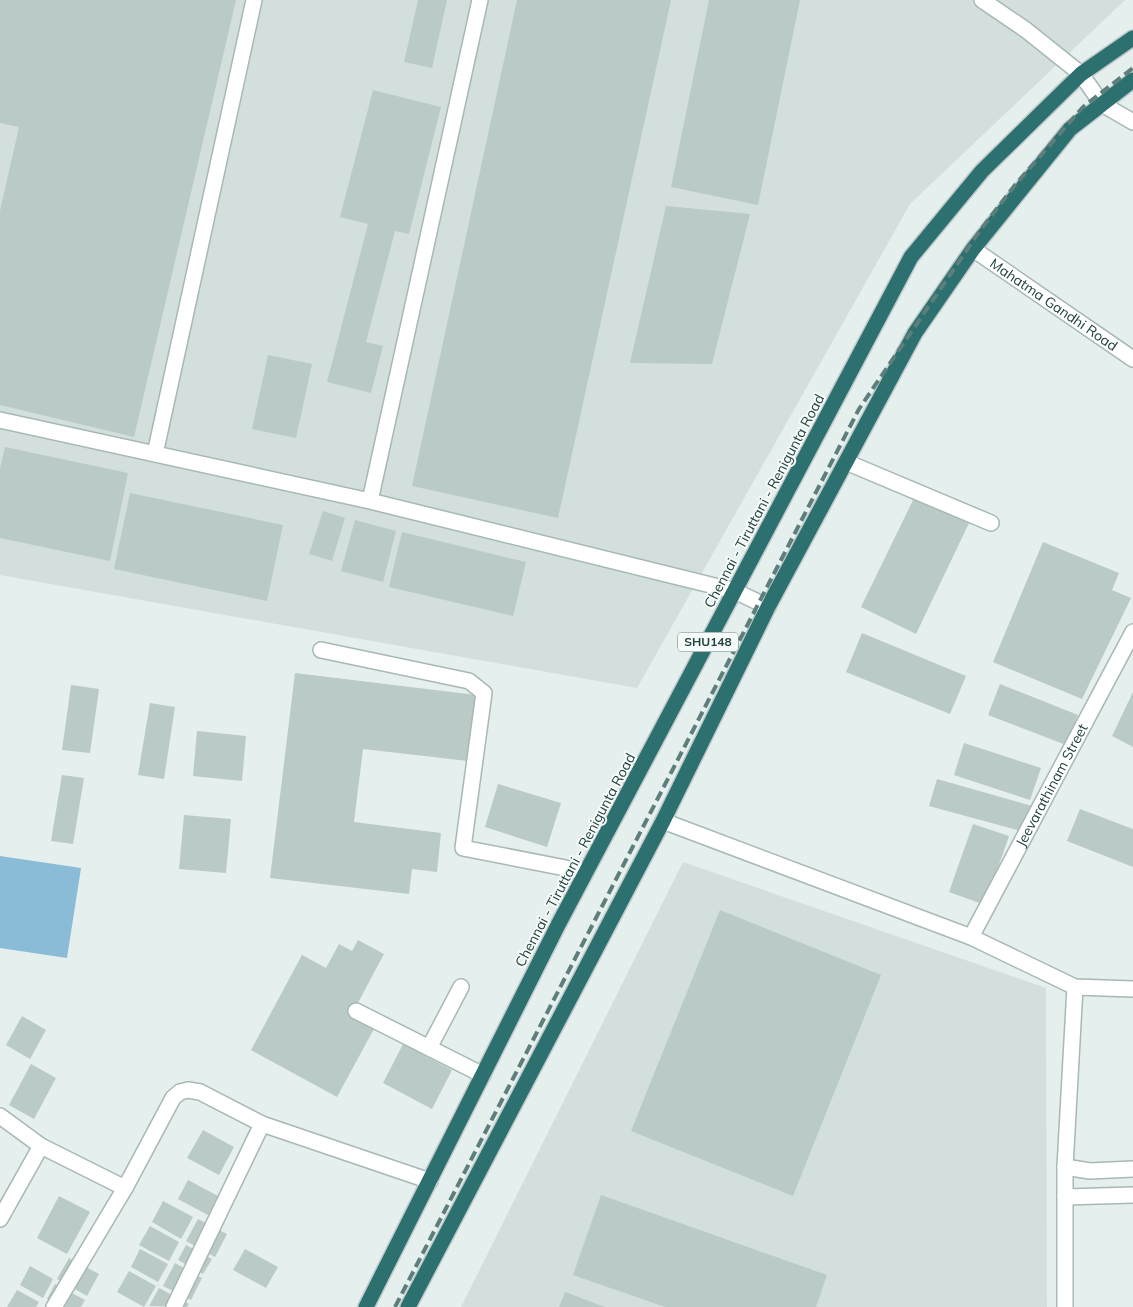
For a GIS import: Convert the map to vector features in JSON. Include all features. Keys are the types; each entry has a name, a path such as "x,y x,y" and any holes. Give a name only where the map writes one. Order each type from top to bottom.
{"highway":[{"name":"Chennai - Tiruttani - Renigunta Road","path":"366,1307 586,872 911,257 982,171 1081,74 1133,38"},
{"name":"SHU148","path":"408,1307 662,821 768,607 915,333 974,249 1070,129 1133,80"}],"street":[{"path":"155,454 254,0"},
{"path":"370,501 480,0"},
{"path":"982,0 1026,30 1081,74 1102,104 1133,122"},
{"name":"Mahatma Gandhi Road","path":"974,249 1133,359"},
{"path":"0,420 370,501 735,591 768,607"},
{"path":"846,462 991,523"},
{"name":"Jeevarathinam Street","path":"971,937 1133,632"},
{"path":"321,650 469,681 484,693 463,848 586,872"},
{"path":"662,821 971,937 1075,987 1133,989"},
{"path":"429,1048 461,987"},
{"path":"1065,1307 1065,1167 1075,987"},
{"path":"356,1011 483,1075"},
{"path":"54,1307 126,1188 173,1098 180,1092 188,1090 200,1092 262,1124 430,1181"},
{"path":"0,1116 41,1146 126,1188"},
{"path":"174,1307 262,1124"},
{"path":"0,1219 41,1146"},
{"path":"1065,1167 1090,1171 1133,1169"},
{"path":"1065,1197 1133,1195"}],"shaded area":[{"path":"0,0 1125,0 910,204 637,688 0,575"},
{"path":"683,862 1046,988 1047,1307 461,1307"}],"water":[{"path":"0,856 81,868 67,958 0,948"}],"building":[{"path":"0,0 236,0 134,437 0,405 0,211 19,127 0,123"},
{"path":"418,0 447,0 432,68 404,62"},
{"path":"517,0 671,0 558,518 412,486"},
{"path":"709,0 800,0 758,205 671,187"},
{"path":"373,90 441,107 409,234 395,231 366,342 383,346 371,393 327,382 368,224 340,217"},
{"path":"666,206 750,214 712,364 630,363"},
{"path":"268,355 312,364 296,438 252,429"},
{"path":"5,447 128,473 110,561 0,538 0,469"},
{"path":"130,493 283,525 267,601 114,569"},
{"path":"916,494 970,521 916,634 861,607"},
{"path":"323,511 345,518 332,561 309,554"},
{"path":"355,520 396,531 383,582 341,571"},
{"path":"402,532 526,562 513,616 389,587"},
{"path":"1043,542 1119,573 1112,590 1131,598 1082,699 993,662"},
{"path":"862,633 966,676 950,714 846,672"},
{"path":"295,673 476,695 468,761 363,749 354,822 441,833 437,872 412,869 409,894 270,878"},
{"path":"1000,684 1078,715 1066,745 988,715"},
{"path":"71,685 99,689 90,753 62,750"},
{"path":"1133,692 1133,747 1112,736"},
{"path":"150,703 175,707 164,779 138,775"},
{"path":"197,731 246,736 242,781 193,776"},
{"path":"964,743 1041,768 1030,800 954,775"},
{"path":"62,775 84,778 73,844 51,841"},
{"path":"937,779 1032,806 1024,832 929,806"},
{"path":"498,784 561,803 547,847 485,827"},
{"path":"1080,809 1133,829 1133,867 1067,841"},
{"path":"184,815 231,819 226,873 179,869"},
{"path":"973,824 1009,836 985,905 949,892"},
{"path":"720,910 881,975 793,1196 631,1131"},
{"path":"358,940 384,954 352,1014 375,1027 337,1097 251,1050 302,955 326,968 339,944 352,951"},
{"path":"22,1016 46,1030 30,1059 6,1045"},
{"path":"403,1044 452,1070 432,1109 383,1083"},
{"path":"31,1064 56,1078 34,1119 9,1105"},
{"path":"203,1130 234,1147 219,1175 187,1158"},
{"path":"188,1180 218,1196 208,1215 178,1199"},
{"path":"601,1195 827,1275 816,1307 665,1307 573,1275"},
{"path":"59,1196 90,1212 67,1254 37,1238"},
{"path":"163,1201 193,1217 181,1239 152,1222"},
{"path":"198,1219 227,1234 215,1257 186,1241"},
{"path":"150,1226 179,1242 169,1261 139,1245"},
{"path":"186,1245 212,1259 203,1274 178,1260"},
{"path":"140,1249 168,1264 158,1282 131,1267"},
{"path":"245,1249 278,1267 266,1288 233,1270"},
{"path":"69,1258 99,1274 87,1296 57,1279"},
{"path":"175,1263 202,1278 191,1300 163,1286"},
{"path":"30,1266 53,1279 43,1298 20,1285"},
{"path":"129,1271 156,1286 144,1307 117,1292"},
{"path":"55,1284 85,1300 81,1307 62,1307 47,1299"},
{"path":"159,1288 189,1304 187,1307 149,1306"},
{"path":"17,1290 39,1302 36,1307 7,1307"},
{"path":"565,1292 605,1307 559,1307"}],"railway":[{"path":"395,1307 859,409 979,232 1015,185 1083,107 1133,68"}]}
